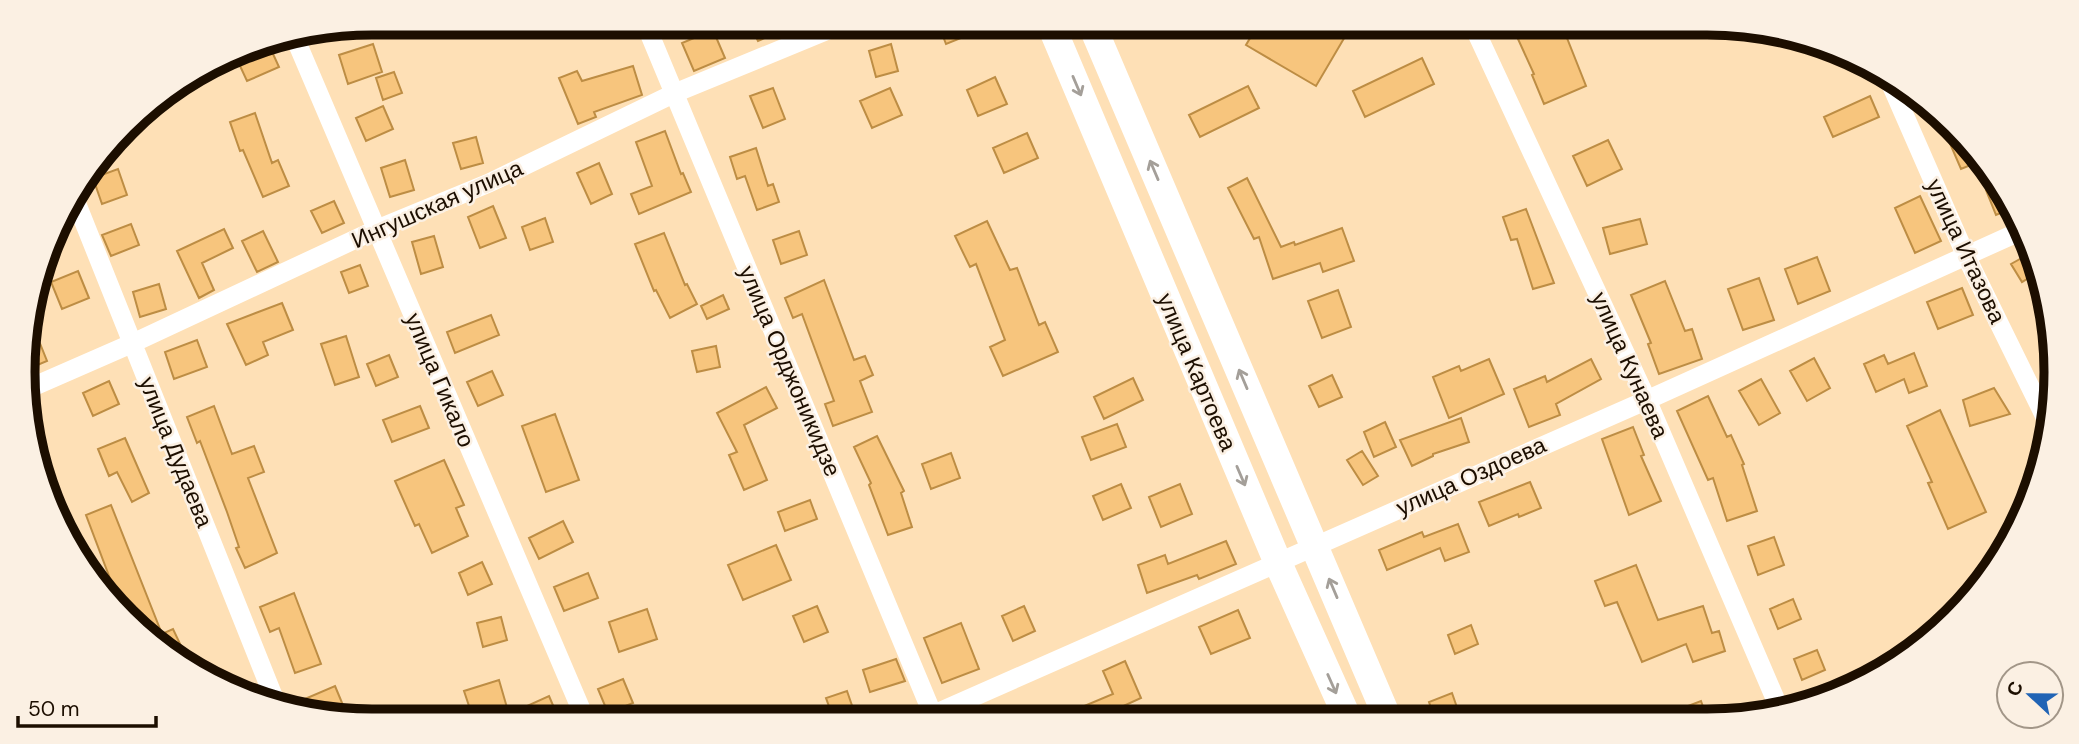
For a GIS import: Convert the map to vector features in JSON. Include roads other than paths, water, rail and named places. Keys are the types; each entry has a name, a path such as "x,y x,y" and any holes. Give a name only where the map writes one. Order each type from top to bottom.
{"main road":[{"name":"улица Картоева","path":"1055,35 1278,563 1344,709"},
{"name":"улица Картоева","path":"1096,35 1384,709"}],"street":[{"name":"улица Орджоникидзе","path":"650,35 926,709"},
{"name":"Ингушская улица","path":"36,386 375,230 489,183 675,93 816,35"},
{"name":"улица Кунаева","path":"1478,35 1647,400 1777,702"},
{"name":"улица Гикало","path":"297,43 581,709"},
{"name":"улица Итазова","path":"1894,92 1966,256 2042,410"},
{"name":"улица Дудаева","path":"79,206 272,694"},
{"name":"улица Оздоева","path":"950,709 2014,234"}]}
